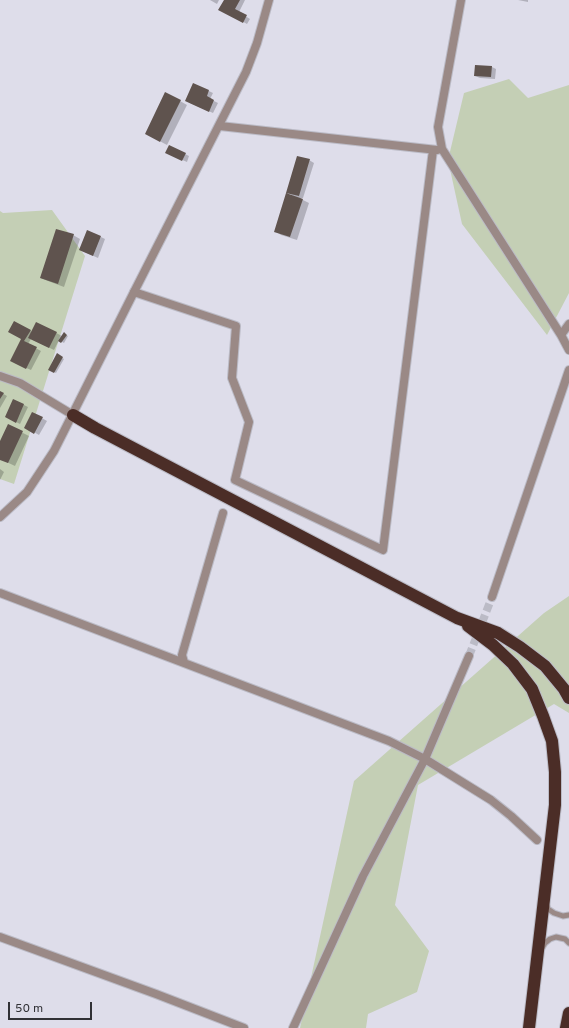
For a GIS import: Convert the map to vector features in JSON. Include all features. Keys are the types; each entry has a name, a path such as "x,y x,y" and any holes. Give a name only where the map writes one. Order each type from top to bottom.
{"highway":[{"path":"73,415 95,428 457,618 498,633 545,666 569,698"},
{"path":"457,618 493,645 513,664 532,689 552,741 555,772 555,805 529,1028"},
{"path":"566,1028 569,1013"}],"street":[{"path":"0,517 27,492 54,451 73,415 246,72 257,43 269,0"},
{"path":"461,0 438,127 442,149 561,335 569,350"},
{"path":"220,126 433,150 442,149"},
{"path":"134,292 236,326 232,378 249,422 235,480 383,550 433,150"},
{"path":"561,335 569,324"},
{"path":"492,597 569,370"},
{"path":"0,376 20,383 73,415"},
{"path":"184,662 182,655 223,513"},
{"path":"0,593 389,741 426,759 491,800 537,840"},
{"path":"293,1028 363,876 426,759 469,656"},
{"path":"0,937 244,1028"}],"lane":[{"path":"544,899 548,909 554,914 563,916 569,915"},
{"path":"537,955 545,943 550,939 556,937 565,939 569,943"}],"green space":[{"path":"509,79 528,98 569,85 569,293 547,335 462,224 448,160 464,93"},
{"path":"52,210 85,256 14,484 0,479 0,211 3,213"},
{"path":"569,596 569,713 554,704 418,785 395,905 429,951 417,992 368,1014 366,1028 300,1028 354,781 544,613"}],"building":[{"path":"224,0 240,0 235,9 247,15 243,23 218,10"},
{"path":"475,65 492,66 491,77 474,76"},
{"path":"193,83 209,90 207,96 214,100 209,112 185,101"},
{"path":"165,92 181,100 160,142 145,134"},
{"path":"169,145 186,153 182,161 165,153"},
{"path":"297,156 310,159 299,196 286,193"},
{"path":"286,193 303,199 290,237 274,232"},
{"path":"56,229 74,234 58,284 40,278"},
{"path":"87,230 101,236 93,256 79,250"},
{"path":"14,321 31,330 24,341 37,347 26,369 10,361 21,339 8,332"},
{"path":"36,322 57,332 49,348 28,338"},
{"path":"64,332 67,335 61,343 58,341"},
{"path":"57,353 63,357 54,373 48,370"},
{"path":"0,391 4,393 0,399"},
{"path":"13,399 24,404 16,423 5,417"},
{"path":"32,412 43,417 34,434 24,428"},
{"path":"8,424 23,431 8,463 0,460 0,441"}],"tunnel":[{"path":"469,656 492,597"}]}
